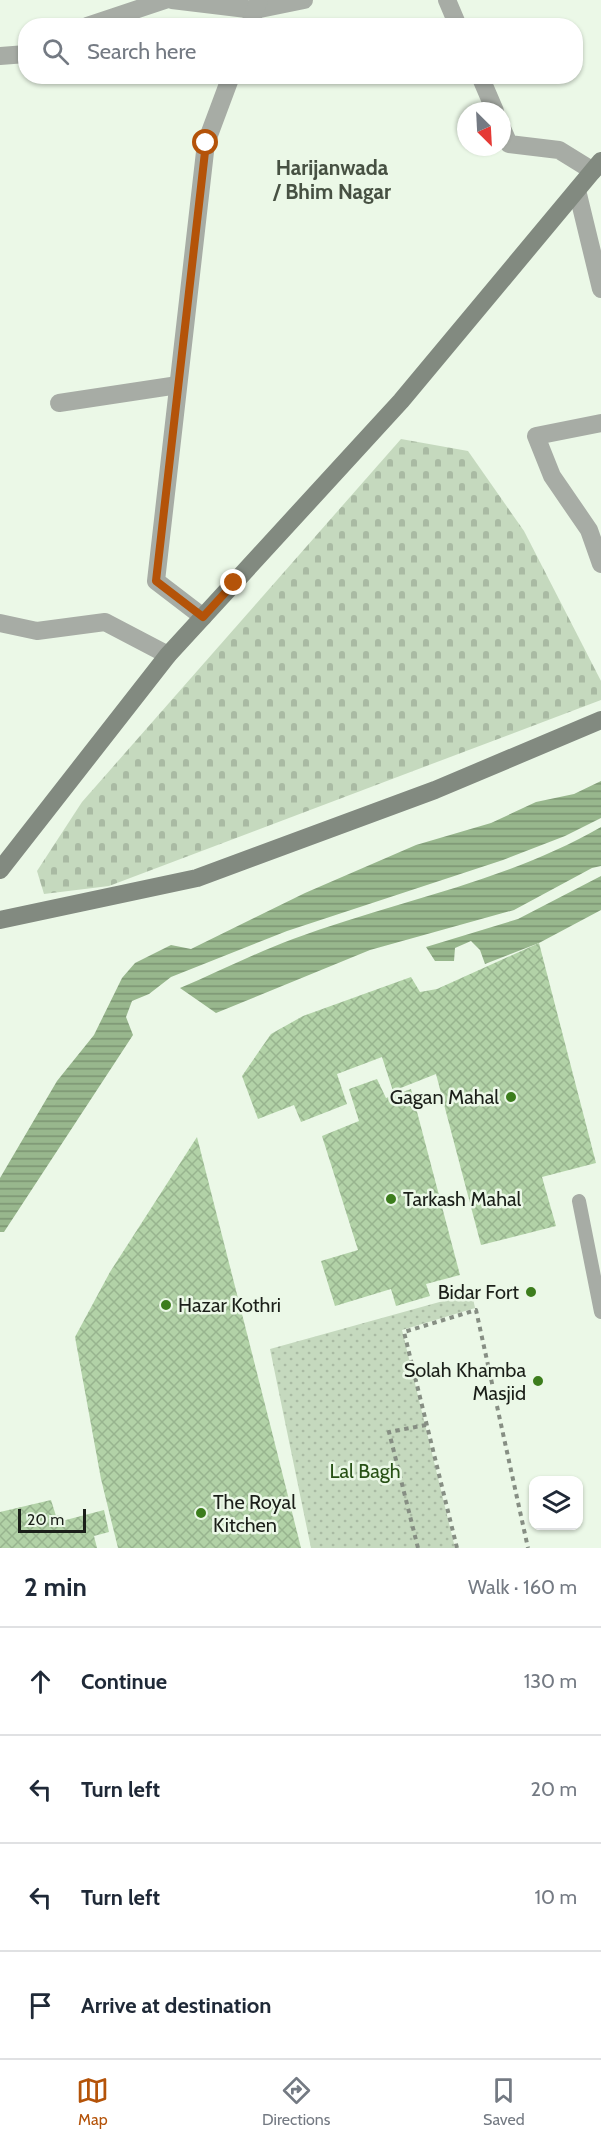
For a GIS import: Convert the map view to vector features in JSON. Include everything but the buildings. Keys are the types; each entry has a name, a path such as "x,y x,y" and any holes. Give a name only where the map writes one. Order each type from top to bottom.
{"street":[{"path":"111,18 165,0"},
{"path":"172,0 254,12 304,0"},
{"path":"447,0 455,18"},
{"path":"0,56 18,55"},
{"path":"203,617 156,581 206,143 228,84"},
{"path":"483,84 491,102"},
{"path":"0,870 168,655 401,401 597,166 559,150 511,144"},
{"path":"577,190 601,289"},
{"path":"58,403 178,385"},
{"path":"601,423 536,436 552,476 589,530 601,564"},
{"path":"0,623 37,631 105,622 168,655"},
{"path":"0,920 197,878 435,790 601,720"}],"lane":[{"path":"579,1201 601,1312"}],"path":[{"path":"457,1548 404,1332 476,1310 528,1548"},
{"path":"418,1548 389,1432 426,1425"}],"green space":[{"path":"401,439 468,451 524,531 601,681 601,700 109,886 44,894 37,871 82,802"},
{"name":"Lal Bagh","path":"472,1293 475,1308 402,1330 455,1548 311,1548 270,1349"}],"shaded area":[{"path":"601,781 601,818 565,836 503,860 287,931 171,977 149,994 132,1001 126,1017 133,1035 4,1232 0,1232 0,1178 57,1081 94,1035 122,978 135,963 171,945 191,949 305,893 416,845 491,823 536,802 574,794"},
{"path":"601,827 601,866 592,868 514,910 370,950 216,1013 180,988 293,939 489,877 565,846"},
{"path":"601,876 601,910 539,943 485,964 480,950 471,941 455,948 454,961 435,961 426,947 518,919"}],"place":[{"name":"Gagan Mahal","path":"511,1097"},
{"name":"Tarkash Mahal","path":"391,1199"},
{"name":"Bidar Fort","path":"531,1292"},
{"name":"Hazar Kothri","path":"166,1305"},
{"name":"Solah Khamba Masjid","path":"538,1381"},
{"name":"The Royal Kitchen","path":"201,1513"}],"district":[{"name":"Harijanwada / Bhim Nagar","path":"332,179"}],"route":[{"path":"206,143 156,581 203,617 234,583"}]}
